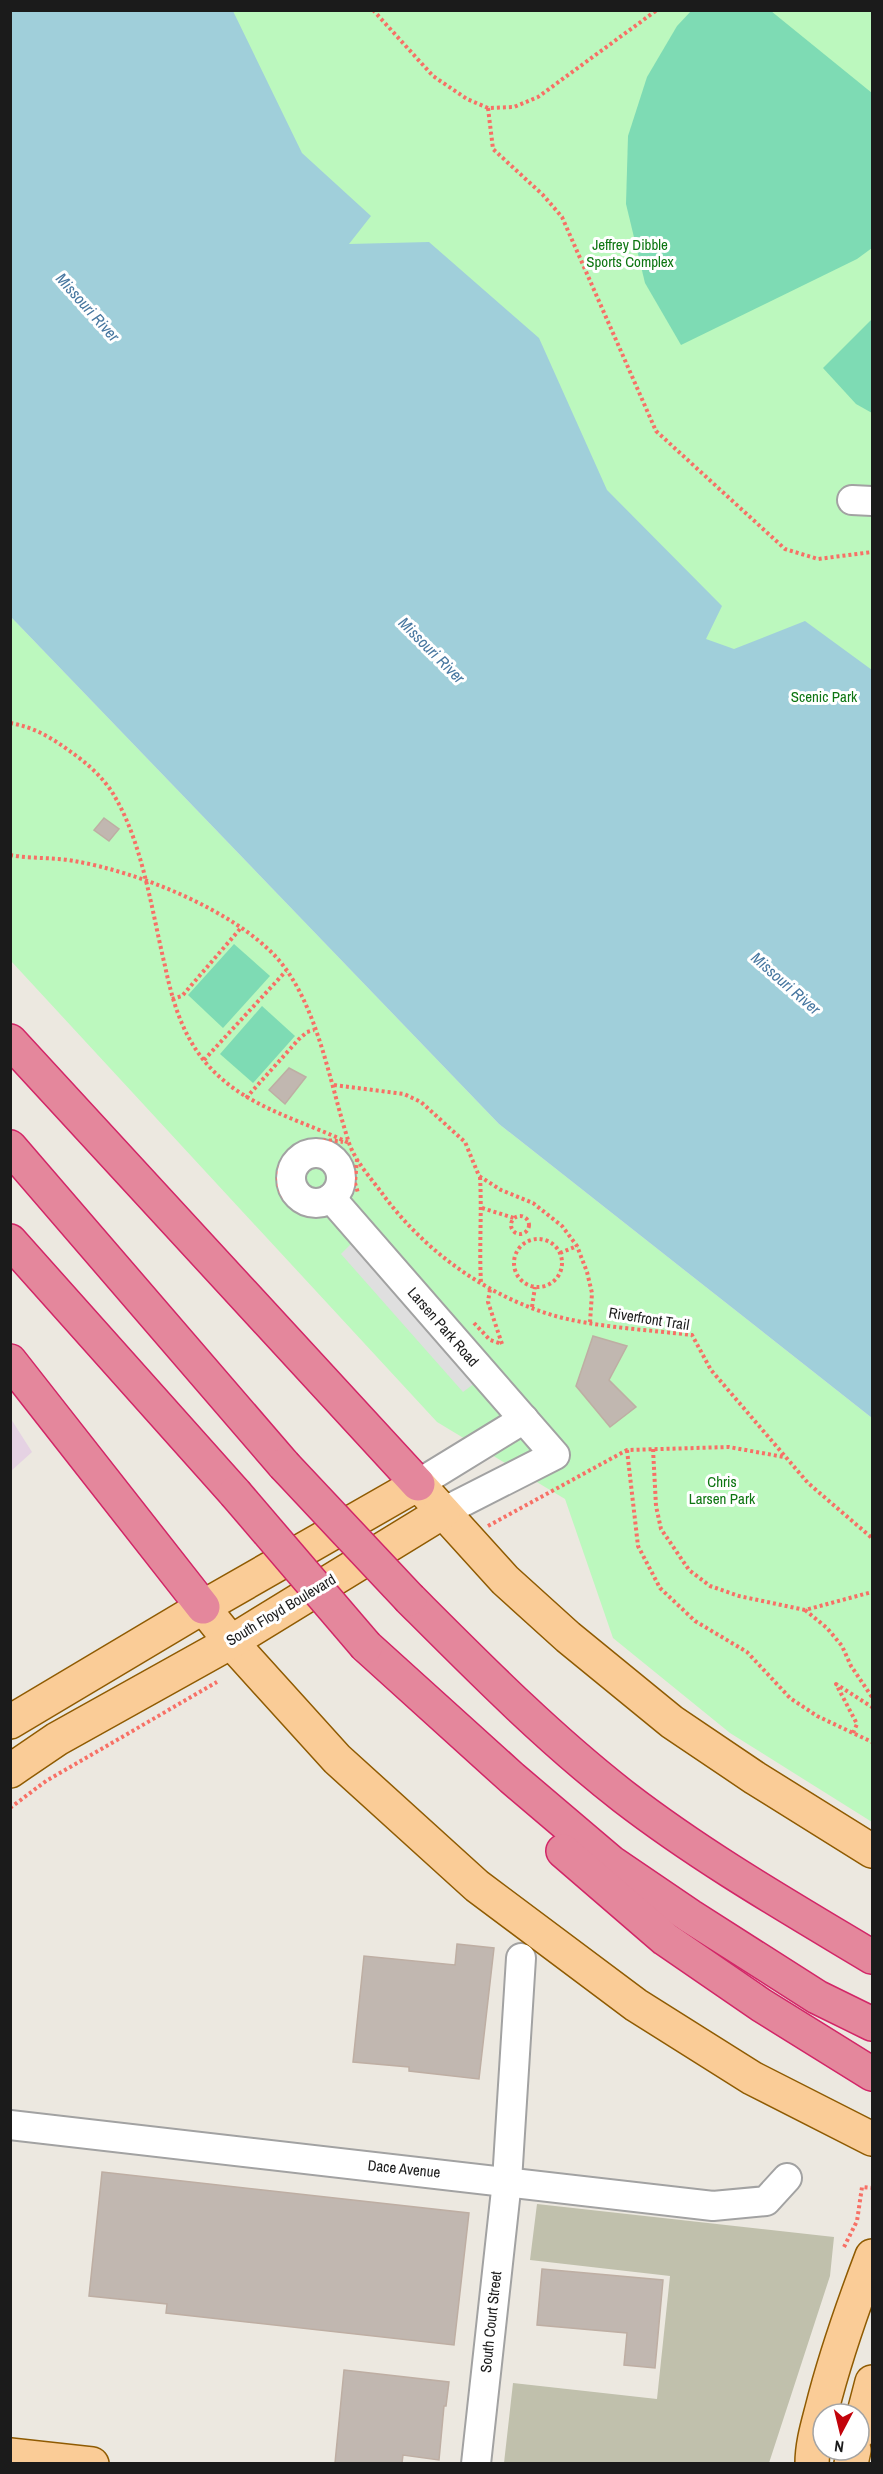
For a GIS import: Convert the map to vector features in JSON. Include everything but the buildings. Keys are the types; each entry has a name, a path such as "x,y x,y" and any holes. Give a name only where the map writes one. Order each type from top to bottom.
{"highway":[{"path":"10,1041 418,1484"},
{"path":"10,1147 284,1466 410,1599 486,1675 565,1748 624,1797 723,1868 873,1957"},
{"path":"10,1241 235,1493 366,1646 512,1778 612,1863 817,1997 873,2024"},
{"path":"10,1361 203,1607"},
{"path":"512,1778 552,1842 665,1939 761,2005 866,2070"}],"main road":[{"path":"10,1722 203,1607 418,1484 505,1580 568,1637 672,1722 765,1784 873,1851"},
{"name":"South Floyd Boulevard","path":"10,1771 57,1739 231,1642 443,1512"},
{"path":"203,1607 231,1642 337,1759 477,1886 636,2005 752,2078 873,2139"},
{"path":"826,2402 845,2331 858,2252"},
{"path":"867,2402 873,2382"},
{"path":"10,2455 92,2463"}],"street":[{"name":"Larsen Park Road","path":"320,1206 524,1419 555,1455"},
{"path":"418,1484 524,1419"},
{"name":"South Floyd Boulevard","path":"443,1512 555,1455"},
{"name":"South Court Street","path":"476,2463 507,2181 521,1959"},
{"name":"Dace Avenue","path":"10,2125 713,2206 766,2201 787,2178"}],"path":[{"path":"373,10 433,76 466,99 488,108 514,107 538,97 657,10"},
{"path":"488,108 493,149 543,195 562,217 656,431 785,549 818,559 873,552"},
{"path":"10,723 25,725 53,738 87,763 115,795 130,830 144,880 172,999 183,1026 204,1060 246,1098 276,1113 315,1126 350,1144"},
{"path":"10,855 32,859 72,861 120,871 144,880 192,899 240,929 277,958 299,989 334,1085 350,1144 357,1159 398,1214 430,1245 481,1284 554,1316 590,1322"},
{"path":"172,999 182,996 240,929"},
{"path":"204,1060 286,971"},
{"path":"246,1098 306,1032 314,1030"},
{"path":"334,1085 404,1094 421,1102 465,1142 479,1176 482,1208 479,1238 481,1284"},
{"path":"320,1206 299,1210 283,1196 279,1175 284,1161 291,1151 303,1144 333,1140 350,1144"},
{"path":"357,1159 355,1183 359,1196"},
{"name":"Riverfront Trail","path":"479,1176 501,1190 533,1203 570,1234 577,1246 592,1293 590,1322 692,1335 711,1370 808,1483 873,1538"},
{"path":"482,1208 514,1218 522,1215 530,1225 525,1233"},
{"path":"514,1218 511,1227 514,1232 525,1233"},
{"path":"525,1233 530,1241"},
{"path":"540,1239 547,1241 554,1245 560,1253 562,1266 556,1280 543,1287 535,1287 520,1280 514,1265 518,1250 530,1241 540,1239"},
{"path":"560,1253 577,1246"},
{"path":"531,1307 535,1287"},
{"path":"467,1315 490,1340 501,1344 488,1302 490,1289"},
{"path":"653,1449 656,1506 661,1528 689,1570 710,1586 739,1596 805,1610 873,1592"},
{"path":"627,1450 638,1546 660,1587 695,1621 747,1652 790,1698 817,1716 873,1742"},
{"path":"805,1610 827,1628 842,1646 851,1666 873,1697"},
{"path":"853,1733 857,1724 836,1684 873,1707"},
{"path":"858,2252 857,2221 862,2187 873,2188"}],"shaded area":[{"path":"370,1225 495,1368 463,1392 341,1254"},
{"path":"11,1419 32,1452 10,1471"},
{"path":"537,2204 834,2237 830,2276 769,2463 504,2463 513,2383 657,2399 670,2276 530,2260"}],"green space":[{"path":"692,10 771,11 872,93 872,248 857,259 681,345 645,283 626,204 628,136 647,77 677,26"},
{"name":"Jeffrey Dibble Sports Complex","path":"67,11 872,11 872,804"},
{"path":"872,319 872,413 856,404 823,368"},
{"name":"Chris Larsen Park","path":"11,617 499,1124 872,1418 872,1822 730,1733 613,1638 565,1499 437,1422 11,961"},
{"path":"234,944 270,976 223,1028 188,995"},
{"path":"262,1006 295,1036 253,1083 220,1054"}],"water":[{"name":"Missouri River","path":"11,10 233,11 302,153 371,216 349,244 429,242 539,338 607,490 722,606 706,639 734,649 805,621 872,670 872,1418 499,1124 11,617"}],"park label":[{"name":"Scenic Park","path":"824,697"}]}
